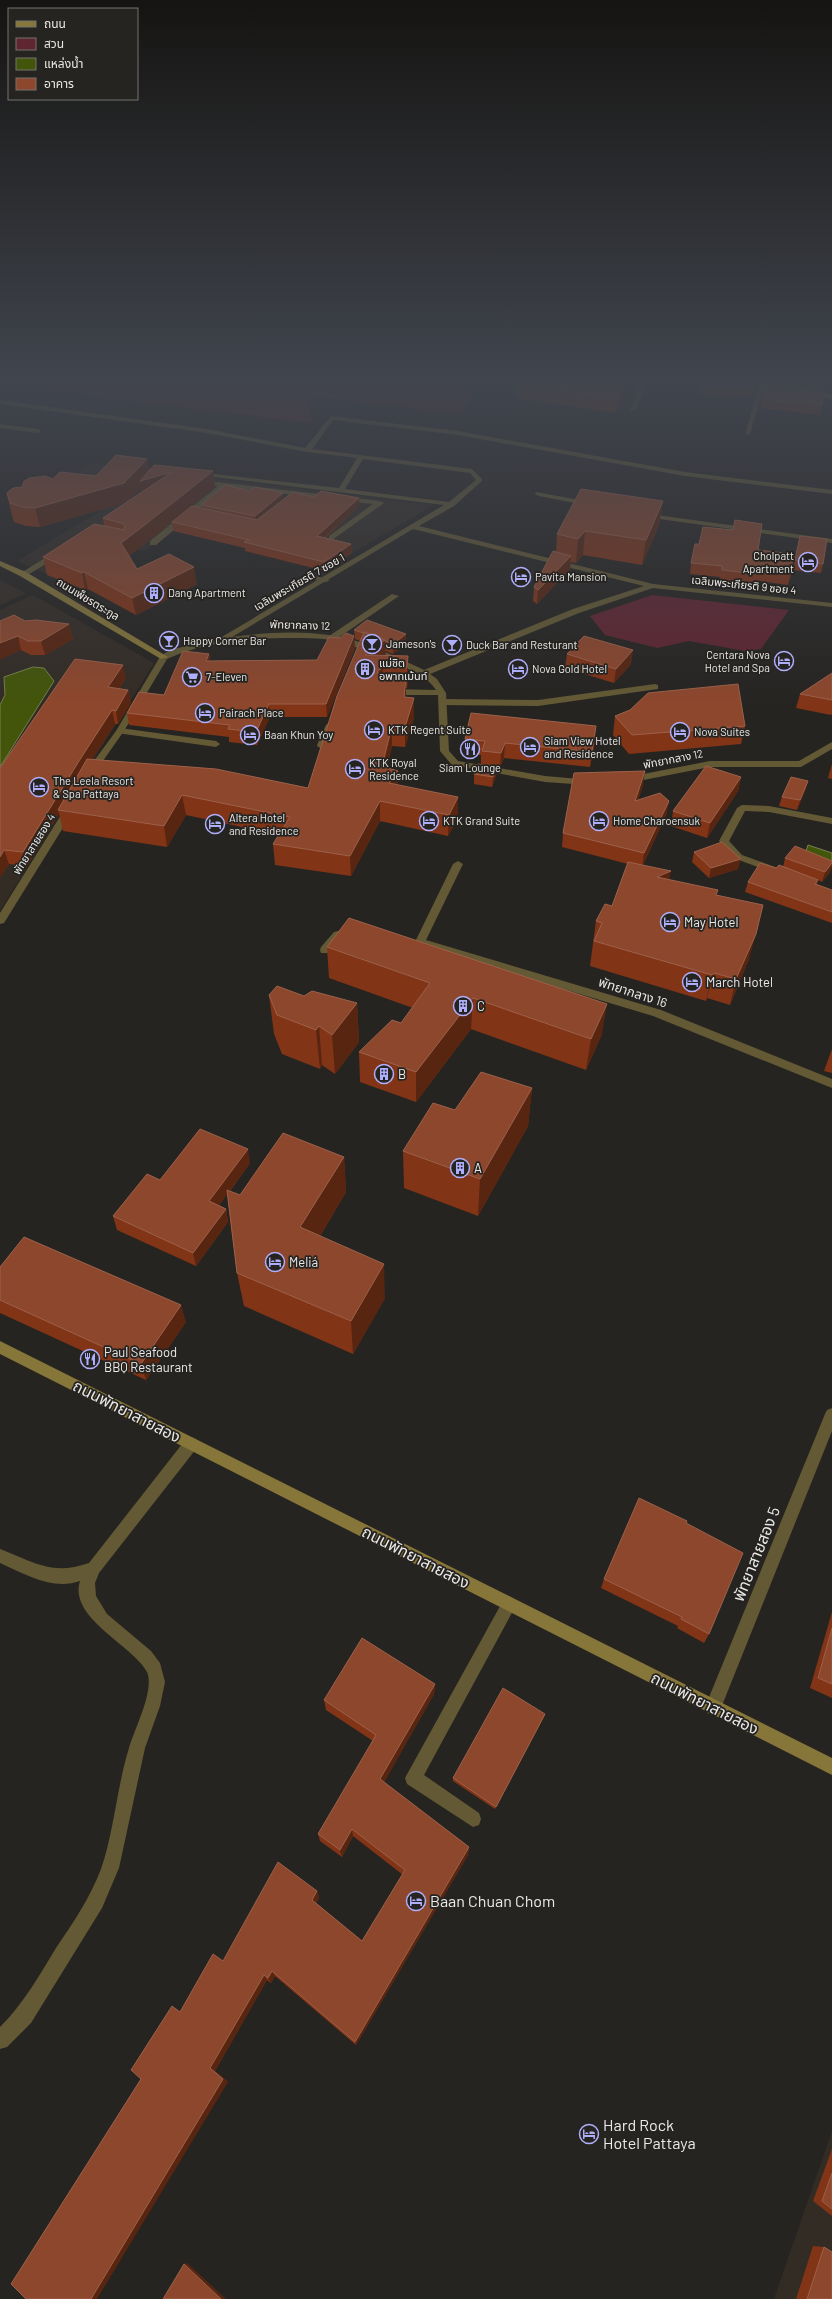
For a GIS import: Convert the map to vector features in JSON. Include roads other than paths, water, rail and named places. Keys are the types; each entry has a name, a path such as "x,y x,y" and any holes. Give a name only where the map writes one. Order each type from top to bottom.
{"main road":[{"name":"ถนนเพ็ชรตระกูล","path":"0,563 23,574 164,657"},
{"name":"ถนนพัทยาสายสอง","path":"0,1347 832,1767"}],"street":[{"path":"153,543 196,512 217,491"},
{"path":"282,491 380,503 332,538"},
{"path":"351,491 451,504"},
{"name":"เฉลิมพระเกียรติ 7 ซอย 1","path":"219,641 326,580 451,504 466,491"},
{"path":"285,502 296,493"},
{"path":"539,494 601,506"},
{"path":"640,514 766,533 832,541"},
{"name":"เฉลิมพระเกียรติ 9 ซอย 4","path":"413,527 653,586 832,605"},
{"path":"23,574 65,550"},
{"path":"315,577 326,580"},
{"path":"424,673 576,611 653,586"},
{"path":"332,638 395,596"},
{"name":"พัทยากลาง 12","path":"164,657 177,651 219,641 255,636 319,636 332,638 360,649 395,658 424,673 434,681 442,698"},
{"path":"84,783 120,731 164,657"},
{"path":"383,692 442,698 538,703 655,687"},
{"path":"442,698 445,751 455,763 545,779 598,782"},
{"path":"321,745 333,717"},
{"path":"120,731 216,744"},
{"name":"พัทยากลาง 12","path":"620,781 710,764 801,764 832,745"},
{"name":"พัทยาสายสอง 4","path":"0,921 73,802"},
{"path":"782,873 739,857 724,840 742,808 769,809 832,821"},
{"path":"420,942 458,864"},
{"path":"325,950 345,926"},
{"name":"พัทยากลาง 16","path":"406,938 657,1013 832,1084"},
{"name":"พัทยาสายสอง 5","path":"713,1707 832,1414"},
{"path":"0,2040 24,2016 96,1902 110,1868 137,1748 152,1706 157,1682 154,1669 145,1657 102,1619 88,1598 87,1583 94,1568 191,1444"},
{"path":"0,1556 48,1576 73,1576 94,1568"},
{"path":"474,1819 413,1778 509,1604"}],"water":[{"path":"33,667 44,668 54,681 0,767 0,705 5,695 4,677"},
{"path":"808,845 832,853 832,865 805,854"}],"place":[{"name":"Cholpatt Apartment","path":"808,562"},
{"name":"Pavita Mansion","path":"521,577"},
{"name":"Dang Apartment","path":"154,593"},
{"name":"Happy Corner Bar","path":"169,641"},
{"name":"Jameson's","path":"372,644"},
{"name":"Duck Bar and Resturant","path":"452,645"},
{"name":"Centara Nova Hotel and Spa","path":"784,661"},
{"name":"แม่ชิต อพาทเม้นท์","path":"365,669"},
{"name":"Nova Gold Hotel","path":"518,669"},
{"name":"7-Eleven","path":"192,677"},
{"name":"Pairach Place","path":"205,713"},
{"name":"KTK Regent Suite","path":"374,730"},
{"name":"Nova Suites","path":"680,732"},
{"name":"Baan Khun Yoy","path":"250,735"},
{"name":"Siam View Hotel and Residence","path":"530,747"},
{"name":"Siam Lounge","path":"470,749"},
{"name":"KTK Royal Residence","path":"355,769"},
{"name":"The Leela Resort & Spa Pattaya","path":"39,787"},
{"name":"KTK Grand Suite","path":"429,821"},
{"name":"Home Charoensuk","path":"599,821"},
{"name":"Altera Hotel and Residence","path":"215,824"},
{"name":"May Hotel","path":"670,922"},
{"name":"March Hotel","path":"692,982"},
{"name":"C","path":"463,1006"},
{"name":"B","path":"384,1074"},
{"name":"A","path":"460,1168"},
{"name":"Meliá","path":"275,1262"},
{"name":"Paul Seafood BBQ Restaurant","path":"90,1359"},
{"name":"Baan Chuan Chom","path":"416,1901"},
{"name":"Hard Rock Hotel Pattaya","path":"589,2134"}]}
